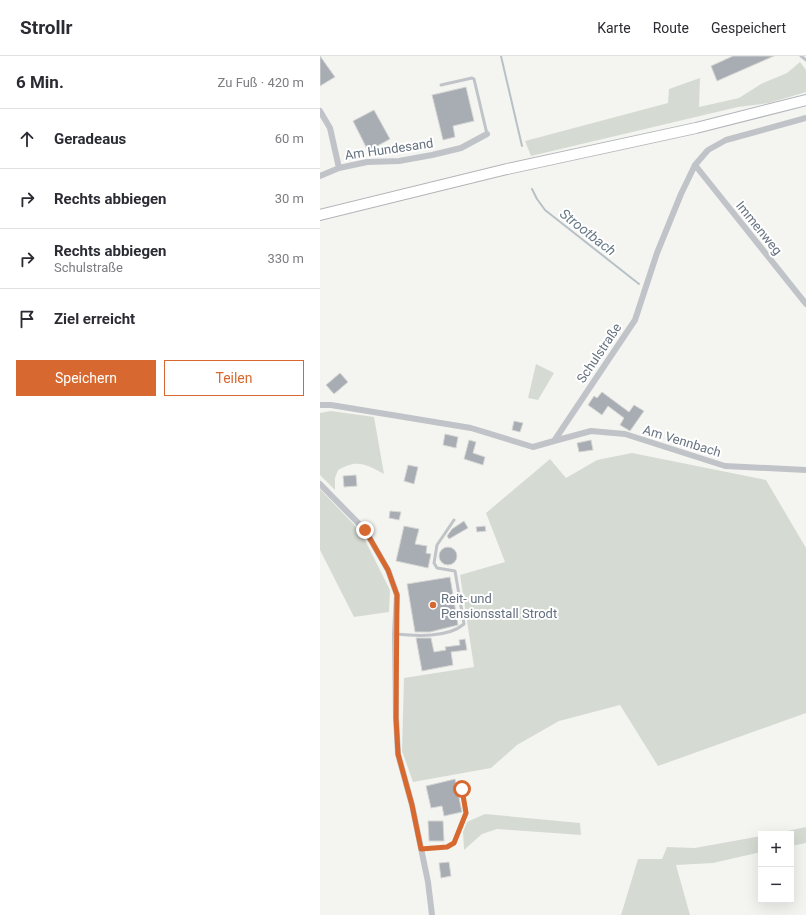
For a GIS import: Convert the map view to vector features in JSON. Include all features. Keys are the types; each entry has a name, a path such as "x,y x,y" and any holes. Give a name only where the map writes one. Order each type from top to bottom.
{"main road":[{"path":"320,216 507,169 696,128 806,100"}],"street":[{"name":"Am Hundesand","path":"320,111 330,128 339,168"},
{"name":"Schulstraße","path":"554,441 635,320 666,231 695,165 708,150 726,140 806,118"},
{"name":"Am Hundesand","path":"320,176 339,168 381,161 399,161 461,148 487,134"},
{"name":"Immenweg","path":"695,165 806,304"},
{"path":"320,405 330,405 471,428 532,447 554,441"},
{"name":"Am Vennbach","path":"554,441 591,431 625,434 726,466 806,470"},
{"path":"320,484 365,530 388,570 397,595 395,634 398,754 412,805 432,915"}],"lane":[{"path":"801,56 806,60"},
{"path":"441,85 472,78 474,79 487,134"},
{"path":"395,634 424,636 454,630 464,624 455,571 437,568 434,563 437,546 454,520"},
{"path":"421,849 447,847 454,843 466,813 462,789"}],"shaded area":[{"path":"800,62 806,70 806,92 769,103 738,107 531,156 525,141 668,103 669,89 700,78 699,107 739,98 761,84 787,73"},
{"path":"536,364 554,373 538,400 528,398"},
{"path":"331,411 374,417 384,474 366,465 351,465 338,470 335,478 335,490 320,475 320,413"},
{"path":"632,453 766,480 806,548 806,713 658,766 620,705 559,721 517,745 491,768 413,782 402,751 404,678 474,667 460,575 505,562 486,513 550,459 566,478 597,460"},
{"path":"320,489 361,532 390,590 389,612 354,617 320,550"},
{"path":"485,814 580,823 581,835 497,829 482,834 464,850 463,832 467,822"},
{"path":"806,827 806,843 794,845 794,831 787,831"},
{"path":"758,837 758,853 713,863 676,865 690,915 621,915 638,859 662,859 667,847 695,848"}],"building":[{"path":"320,56 335,77 320,86"},
{"path":"733,56 774,56 717,81 711,66"},
{"path":"466,87 474,121 453,126 455,137 443,140 432,95"},
{"path":"374,110 390,139 368,151 353,121"},
{"path":"340,373 348,382 334,394 326,385"},
{"path":"602,392 629,412 634,405 644,411 630,431 620,425 624,418 608,406 602,415 588,405 594,396 597,398"},
{"path":"514,421 523,423 520,432 512,430"},
{"path":"445,434 458,437 456,448 443,445"},
{"path":"469,440 476,442 473,453 485,457 483,465 464,459"},
{"path":"591,440 593,450 579,452 577,443"},
{"path":"408,465 418,467 414,484 404,481"},
{"path":"356,475 357,486 344,487 343,476"},
{"path":"390,511 401,512 399,520 389,518"},
{"path":"464,521 468,528 449,539 447,536 452,529"},
{"path":"404,526 419,529 415,544 427,546 426,553 431,554 428,568 396,561"},
{"path":"485,526 486,531 477,532 476,527"},
{"path":"448,547 454,550 457,556 454,562 448,565 442,562 439,556 442,550"},
{"name":"Reit- und Pensionsstall Strodt","path":"450,577 458,625 430,632 415,632 407,584"},
{"path":"416,638 431,638 434,652 446,650 445,647 460,645 459,640 465,639 467,650 451,652 453,665 422,671"},
{"path":"455,779 462,812 444,816 442,806 431,808 426,786"},
{"path":"428,821 443,821 444,841 429,841"},
{"path":"449,862 451,876 441,878 439,863"}],"waterway":[{"name":"Strootbach","path":"501,56 522,146"},
{"name":"Strootbach","path":"532,189 545,210 639,284"}],"place":[{"name":"Reit- und Pensionsstall Strodt","path":"433,605"}],"route":[{"path":"365,530 388,570 397,595 395,634 398,754 412,805 421,849 452,846 459,834 466,813 462,789"}]}
